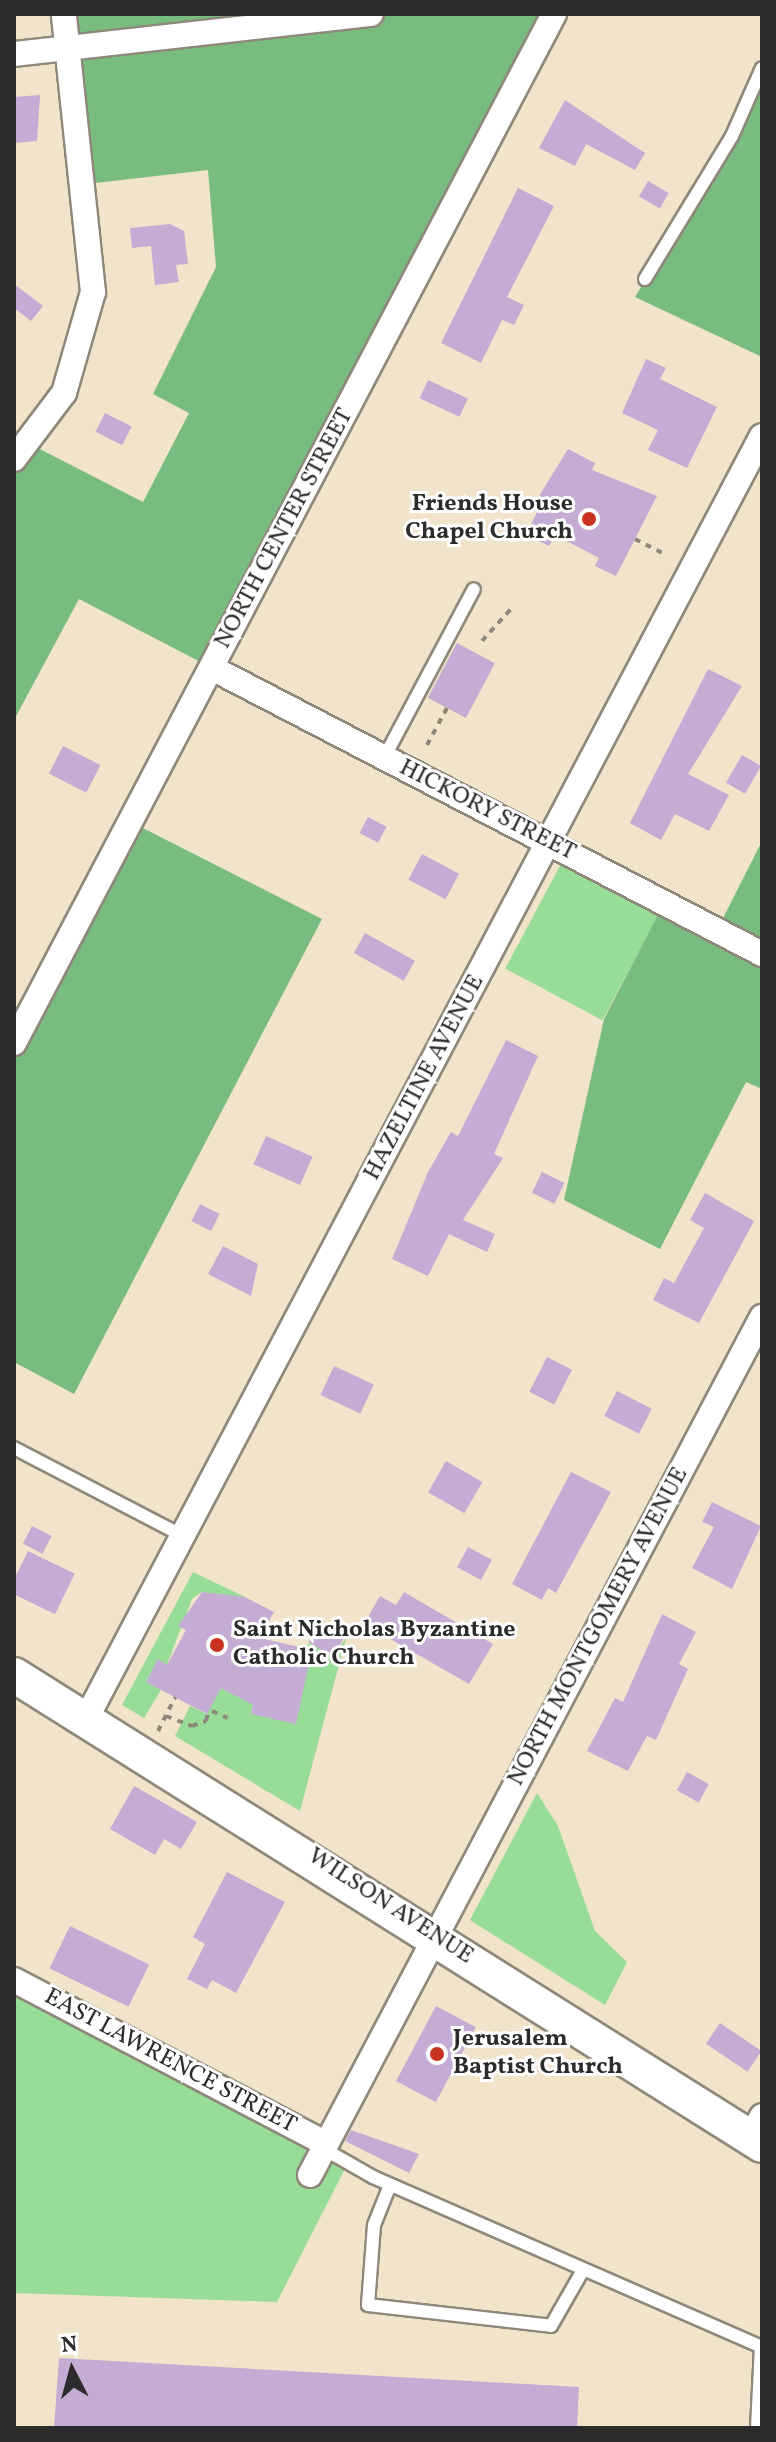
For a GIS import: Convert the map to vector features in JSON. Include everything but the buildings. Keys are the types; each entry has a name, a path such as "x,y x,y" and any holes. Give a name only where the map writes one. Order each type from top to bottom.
{"main road":[{"name":"WILSON AVENUE","path":"14,1675 758,2133"}],"street":[{"path":"14,459 64,393 93,292 64,14"},
{"path":"14,54 371,14"},
{"name":"NORTH CENTER STREET","path":"14,1043 554,14"},
{"name":"HAZELTINE AVENUE","path":"86,1719 762,436"},
{"name":"HICKORY STREET","path":"212,668 762,954"},
{"name":"NORTH MONTGOMERY AVENUE","path":"310,2175 762,1317"},
{"name":"EAST LAWRENCE STREET","path":"14,1980 325,2147"}],"lane":[{"path":"645,279 732,136 762,68"},
{"path":"384,758 474,589"},
{"path":"14,1448 183,1536"},
{"path":"325,2147 390,2185 762,2347 757,2428"},
{"path":"390,2185 374,2225 368,2305 551,2326 583,2270"}],"path":[{"path":"635,539 666,555"},
{"path":"482,641 511,609"},
{"path":"427,745 447,708"},
{"path":"158,1731 175,1697"},
{"path":"166,1716 192,1726 210,1710 228,1718"}],"green space":[{"path":"64,14 554,14 212,668 79,599 14,720 14,459 30,444 143,502 189,413 153,394 216,267 208,170 87,184"},
{"path":"762,68 762,357 635,297 732,136"},
{"path":"131,822 322,919 74,1394 14,1362 14,1043"},
{"path":"762,841 762,1089 746,1082 660,1249 564,1200 604,1019 664,903 717,930"},
{"path":"563,860 660,912 602,1020 505,969"},
{"path":"193,1572 245,1597 240,1606 226,1595 202,1592 192,1599 167,1665 158,1660 146,1681 161,1690 144,1718 122,1705"},
{"path":"346,1638 300,1811 175,1736 190,1706 207,1714 217,1686 253,1704 251,1714 296,1723 304,1648 309,1643 333,1656"},
{"path":"537,1793 558,1826 595,1931 627,1962 605,2005 470,1920"},
{"path":"14,1980 348,2163 277,2302 14,2293"}],"place":[{"name":"Friends House Chapel Church","path":"589,519"},
{"name":"Saint Nicholas Byzantine Catholic Church","path":"217,1645"},
{"name":"Jerusalem Baptist Church","path":"437,2054"}]}
